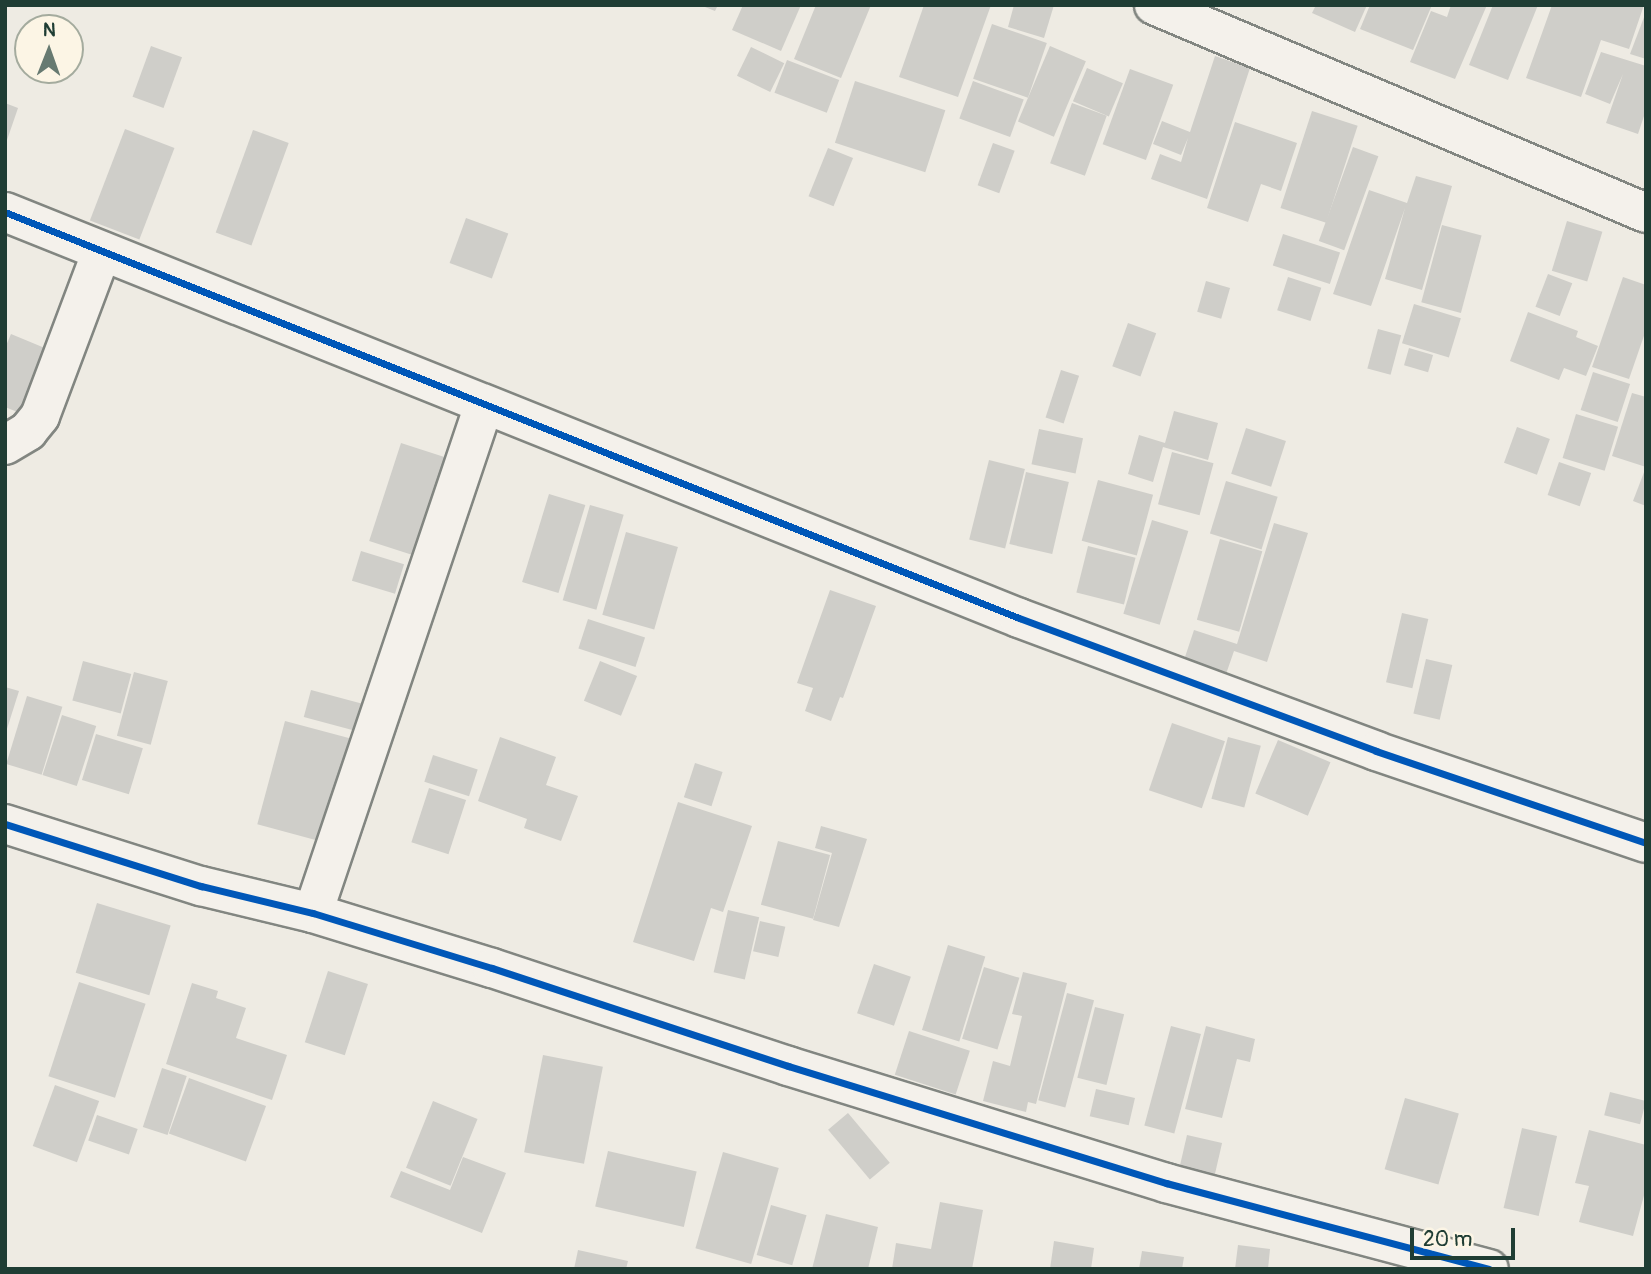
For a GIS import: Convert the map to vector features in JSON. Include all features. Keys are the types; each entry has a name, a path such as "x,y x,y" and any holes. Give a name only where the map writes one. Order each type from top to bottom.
{"street":[{"path":"1154,5 1646,213"},
{"path":"5,212 1019,618 1376,751 1646,843"},
{"path":"5,445 29,431 40,416 102,251"},
{"path":"313,913 484,405"},
{"path":"5,824 201,886 313,913 788,1066 1166,1182 1489,1269"}],"building":[{"path":"700,5 718,5 715,11"},
{"path":"743,5 801,5 781,51 732,30"},
{"path":"816,5 871,5 841,78 794,59"},
{"path":"924,5 991,5 958,97 899,77"},
{"path":"1014,5 1054,5 1044,38 1008,27"},
{"path":"1316,5 1367,5 1355,32 1312,13"},
{"path":"1370,5 1432,5 1413,50 1360,29"},
{"path":"1451,5 1487,5 1455,79 1410,62 1431,11 1447,17"},
{"path":"1493,5 1538,5 1508,80 1469,65"},
{"path":"1552,5 1644,5 1629,49 1601,40 1581,97 1526,78"},
{"path":"1646,12 1646,59 1630,54"},
{"path":"992,24 1047,43 1028,98 973,79"},
{"path":"151,46 182,57 164,108 133,97"},
{"path":"1050,46 1086,61 1054,137 1018,121"},
{"path":"751,47 784,63 770,92 737,76"},
{"path":"1601,52 1646,66 1646,110 1638,134 1606,123 1623,74 1610,104 1585,94"},
{"path":"1215,56 1250,68 1207,199 1151,179 1160,154 1181,162 1188,138 1181,155 1153,144 1162,121 1190,132"},
{"path":"787,60 839,80 827,113 774,93"},
{"path":"1087,68 1123,83 1109,116 1073,101"},
{"path":"1130,69 1173,85 1146,160 1103,144"},
{"path":"855,81 945,110 925,172 835,143"},
{"path":"973,81 1024,99 1010,137 959,119"},
{"path":"5,103 18,108 6,143 5,143"},
{"path":"1072,103 1107,116 1085,176 1050,163"},
{"path":"1312,111 1358,126 1326,223 1280,208"},
{"path":"1235,122 1297,143 1281,191 1261,184 1248,222 1207,208"},
{"path":"125,129 174,148 139,239 90,220"},
{"path":"253,130 289,143 251,245 216,232"},
{"path":"993,143 1015,151 999,193 978,185"},
{"path":"1353,147 1378,156 1344,250 1319,241"},
{"path":"828,148 853,158 834,206 809,196"},
{"path":"1416,176 1452,186 1422,290 1385,279 1405,208 1371,306 1333,294 1369,190 1407,203"},
{"path":"466,218 508,233 492,278 450,263"},
{"path":"1567,221 1602,232 1587,282 1552,271"},
{"path":"1442,225 1482,236 1461,313 1421,302"},
{"path":"1283,234 1340,253 1330,284 1273,265"},
{"path":"1548,274 1572,283 1560,316 1535,307"},
{"path":"1288,277 1321,288 1310,321 1277,310"},
{"path":"1623,277 1646,285 1646,330 1629,379 1592,367"},
{"path":"1206,281 1230,288 1221,319 1197,312"},
{"path":"1414,304 1461,318 1449,358 1402,343"},
{"path":"1528,312 1578,331 1576,337 1598,346 1586,376 1564,368 1559,380 1510,361"},
{"path":"1128,323 1156,333 1140,376 1112,366"},
{"path":"1378,329 1401,335 1391,375 1367,369"},
{"path":"11,334 52,351 25,415 5,407 5,348"},
{"path":"1409,348 1433,355 1428,372 1404,365"},
{"path":"1061,370 1079,376 1064,423 1046,418"},
{"path":"1593,372 1630,384 1618,422 1581,410"},
{"path":"1632,393 1646,397 1646,467 1612,456"},
{"path":"1174,411 1218,423 1208,460 1163,447 1153,482 1128,474 1139,435 1165,443"},
{"path":"1576,414 1618,427 1605,471 1563,458"},
{"path":"1517,427 1550,439 1537,475 1504,463"},
{"path":"1246,428 1286,441 1271,487 1231,474"},
{"path":"1039,429 1083,438 1076,474 1032,464"},
{"path":"401,443 447,458 415,556 369,541"},
{"path":"1172,452 1214,463 1200,515 1158,504"},
{"path":"989,460 1025,469 1005,549 969,540"},
{"path":"1559,462 1591,473 1580,506 1548,495"},
{"path":"1646,467 1646,506 1633,501"},
{"path":"1026,472 1069,482 1052,554 1009,544"},
{"path":"1098,480 1153,495 1137,556 1082,541"},
{"path":"1226,481 1278,497 1262,549 1210,534"},
{"path":"549,494 585,505 558,593 522,582"},
{"path":"590,505 624,515 596,610 563,600"},
{"path":"1152,520 1188,531 1160,625 1123,614"},
{"path":"1274,523 1308,533 1267,662 1234,651 1225,677 1183,663 1194,630 1237,644"},
{"path":"626,532 678,547 654,630 602,615"},
{"path":"1220,539 1262,551 1239,632 1197,620"},
{"path":"1088,546 1136,558 1124,604 1076,593"},
{"path":"361,551 404,564 395,594 352,581"},
{"path":"830,590 876,606 843,698 840,697 831,721 805,711 813,688 797,683"},
{"path":"1402,613 1428,619 1412,688 1386,682"},
{"path":"588,619 645,638 635,667 578,648"},
{"path":"1426,659 1452,665 1440,720 1413,714"},
{"path":"83,661 131,674 121,714 72,701"},
{"path":"600,661 637,676 621,716 584,701"},
{"path":"134,672 168,681 151,745 117,736"},
{"path":"5,687 19,691 6,732 5,732"},
{"path":"311,690 366,705 359,732 304,717"},
{"path":"27,696 62,707 42,775 6,764"},
{"path":"62,715 96,726 77,786 43,775"},
{"path":"285,721 350,738 322,842 257,824"},
{"path":"1172,723 1225,741 1202,808 1149,790"},
{"path":"96,734 143,748 129,794 82,780"},
{"path":"500,737 556,757 546,785 578,796 561,841 524,828 527,819 478,801"},
{"path":"1228,737 1261,746 1244,808 1211,799"},
{"path":"1278,740 1330,762 1308,816 1255,793"},
{"path":"433,755 478,770 469,796 424,782"},
{"path":"695,763 723,772 711,806 684,797"},
{"path":"429,788 466,800 448,854 411,842"},
{"path":"678,802 752,826 723,912 711,908 694,961 633,942"},
{"path":"821,826 867,839 839,927 813,920 832,853 815,848"},
{"path":"778,841 830,855 813,919 761,905"},
{"path":"97,903 171,926 149,995 76,973"},
{"path":"728,910 759,917 745,980 714,972"},
{"path":"760,921 785,927 778,957 753,951"},
{"path":"948,945 985,956 959,1042 922,1030"},
{"path":"874,964 911,977 894,1026 857,1013"},
{"path":"984,967 1019,978 997,1050 962,1039"},
{"path":"328,971 368,984 345,1055 305,1042"},
{"path":"1023,972 1067,983 1036,1104 1028,1102 1026,1112 983,1101 993,1061 1010,1066 1022,1016 1012,1014"},
{"path":"79,982 146,1004 115,1098 48,1076"},
{"path":"192,983 218,991 216,998 246,1008 236,1038 287,1055 272,1100 166,1064"},
{"path":"1067,993 1094,1000 1065,1107 1038,1100"},
{"path":"1095,1007 1124,1014 1106,1085 1077,1078"},
{"path":"1171,1026 1201,1034 1174,1134 1144,1125"},
{"path":"1206,1026 1255,1039 1250,1062 1237,1059 1222,1118 1185,1109"},
{"path":"909,1031 970,1051 956,1095 895,1075"},
{"path":"543,1055 603,1067 584,1164 524,1152"},
{"path":"162,1068 187,1076 168,1135 143,1127"},
{"path":"189,1078 266,1106 246,1161 169,1133"},
{"path":"55,1085 99,1101 77,1162 33,1146"},
{"path":"1096,1089 1135,1098 1129,1125 1090,1116"},
{"path":"1610,1092 1646,1101 1640,1124 1604,1115"},
{"path":"1405,1098 1459,1113 1438,1185 1385,1169"},
{"path":"433,1101 478,1119 451,1186 406,1168"},
{"path":"848,1113 890,1163 870,1180 828,1130"},
{"path":"97,1115 138,1129 129,1155 88,1141"},
{"path":"1522,1128 1557,1136 1539,1216 1504,1208"},
{"path":"1589,1130 1646,1145 1646,1188 1633,1236 1579,1222 1589,1186 1575,1183"},
{"path":"1187,1135 1222,1143 1215,1174 1180,1166"},
{"path":"608,1151 697,1171 684,1227 595,1207"},
{"path":"723,1152 779,1168 751,1264 695,1248"},
{"path":"463,1157 506,1173 482,1233 390,1197 401,1171 450,1190"},
{"path":"940,1202 983,1210 972,1269 892,1269 896,1243 931,1249"},
{"path":"771,1205 807,1215 792,1265 757,1255"},
{"path":"826,1214 878,1227 868,1269 812,1269"},
{"path":"1054,1241 1094,1248 1091,1269 1050,1269"},
{"path":"1238,1245 1270,1249 1268,1269 1235,1269"},
{"path":"578,1250 628,1261 626,1269 574,1269"},
{"path":"1142,1251 1184,1257 1182,1269 1139,1269"}],"cycle path":[{"path":"5,212 1019,618 1376,751 1646,843"},
{"path":"5,824 201,886 313,913 492,968 788,1066 1166,1183 1489,1269"}]}
